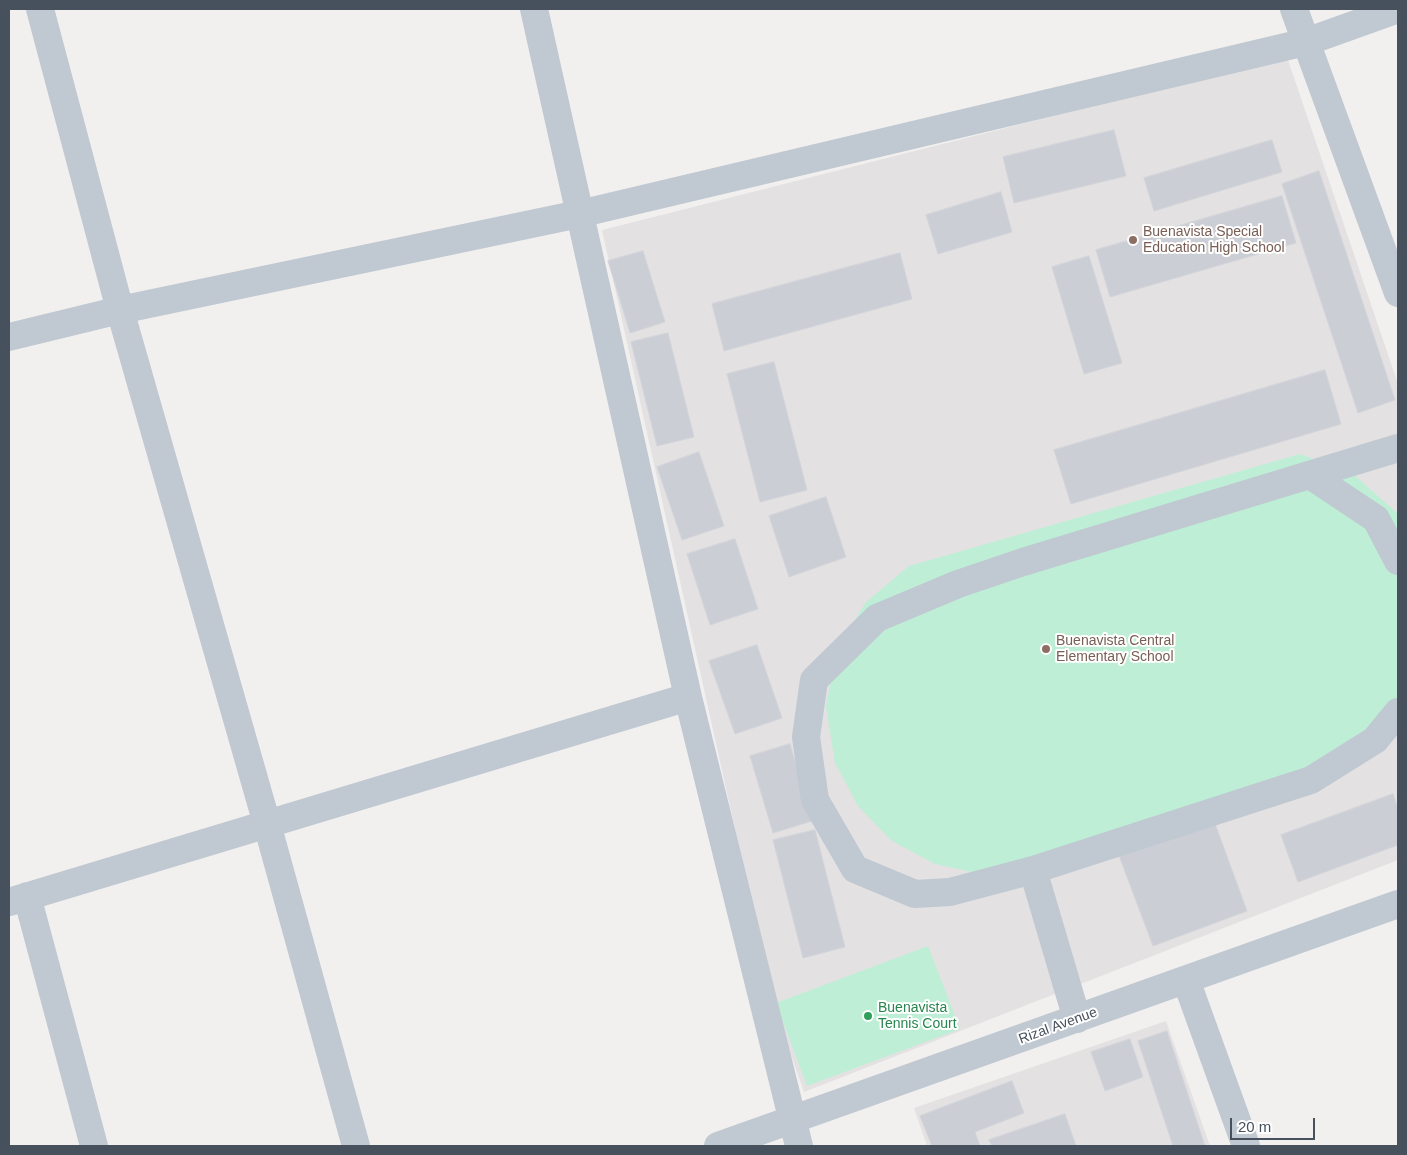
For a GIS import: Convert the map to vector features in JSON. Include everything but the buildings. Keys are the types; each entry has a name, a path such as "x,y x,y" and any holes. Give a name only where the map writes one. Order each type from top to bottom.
{"street":[{"path":"40,9 120,310 267,824 356,1146"},
{"path":"534,9 688,697 799,1146"},
{"path":"1294,9 1398,293"},
{"path":"9,337 120,310 579,214 1306,42 1398,9"},
{"path":"1398,448 1033,559 958,584 876,618 814,680 806,737 815,800 855,869 916,894 950,892 1033,870 1310,780 1375,740 1398,712"},
{"path":"1310,475 1376,520 1398,561"},
{"path":"94,1146 18,899 688,697"},
{"path":"1033,870 1077,1019"},
{"name":"Rizal Avenue","path":"718,1146 1398,904"},
{"path":"1186,980 1246,1146"}],"shaded area":[{"name":"Buenavista Central Elementary School","path":"1287,57 1398,384 1398,860 804,1092 775,1009 602,230"},
{"path":"1166,1021 1210,1146 927,1146 914,1108"}],"green space":[{"path":"1300,454 1353,474 1398,514 1398,721 1355,759 982,874 935,864 892,841 858,806 835,763 826,707 836,651 866,602 909,566"},
{"name":"Buenavista Tennis Court","path":"928,946 960,1029 807,1086 776,1003"}],"place":[{"name":"Buenavista Special Education High School","path":"1133,240"},
{"name":"Buenavista Central Elementary School","path":"1046,649"},
{"name":"Buenavista Tennis Court","path":"868,1016"}]}
